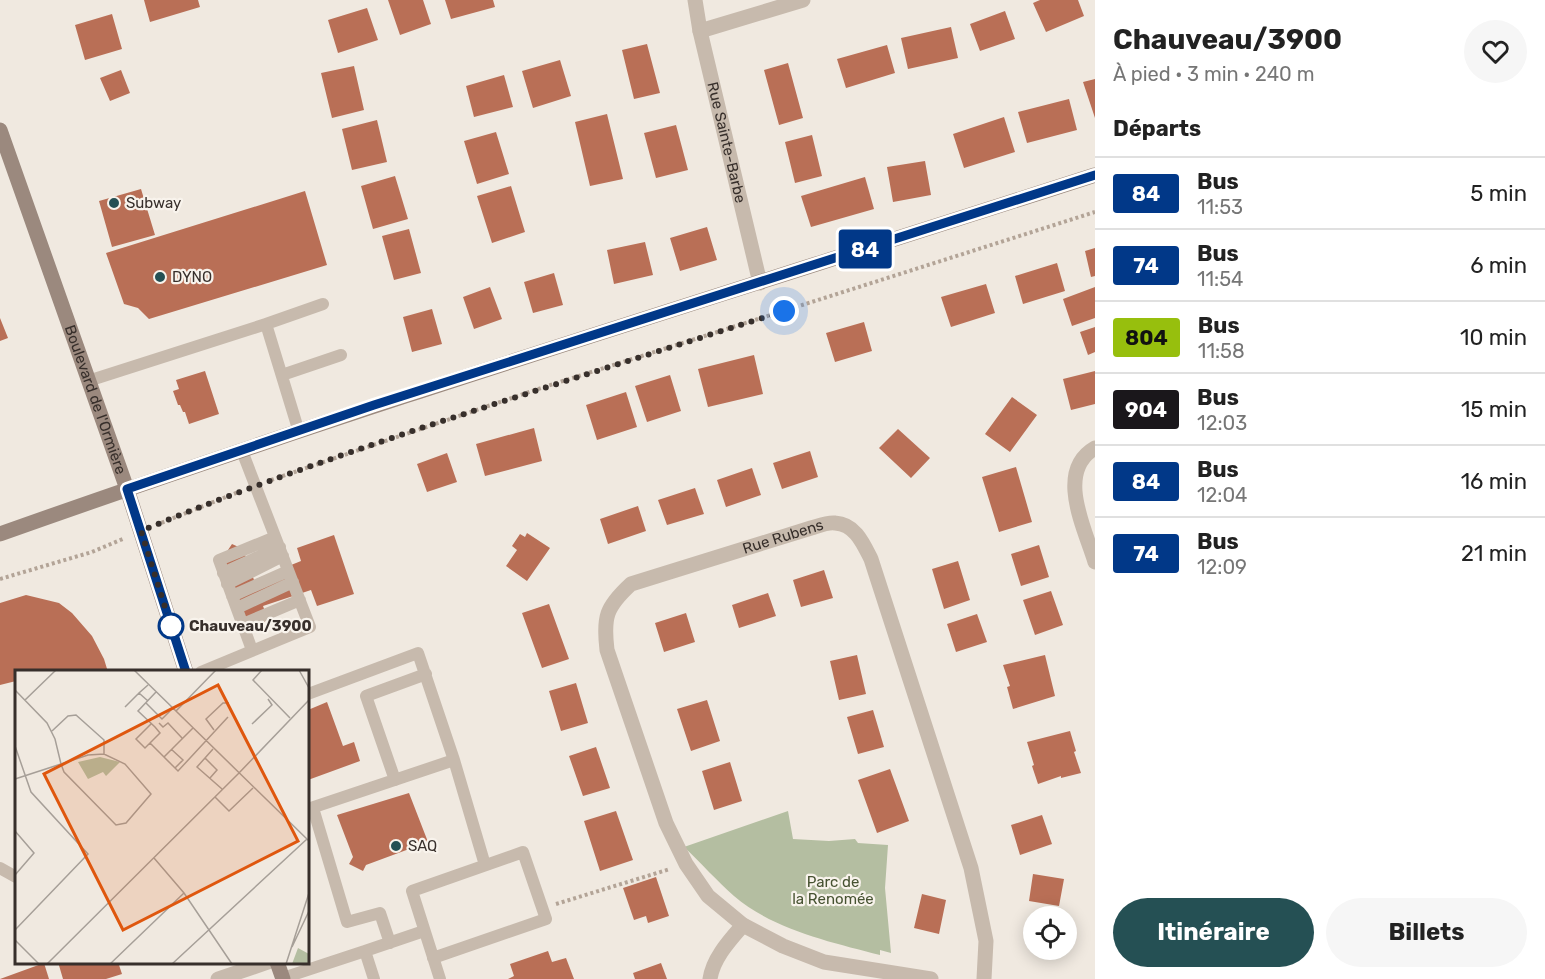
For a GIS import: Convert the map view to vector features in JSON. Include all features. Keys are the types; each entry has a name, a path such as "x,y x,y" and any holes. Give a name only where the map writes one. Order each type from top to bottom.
{"street":[{"name":"Rue Sainte-Barbe","path":"695,0 700,31 760,283"},
{"path":"700,31 803,0"},
{"name":"Boulevard de l'Ormière","path":"0,130 127,489 185,670"},
{"path":"0,534 374,405 1095,175"},
{"path":"1095,448 1089,451 1078,469 1074,482 1075,499 1095,562"},
{"name":"Rue Rubens","path":"931,979 824,962 783,946 743,924 708,896 686,864 666,823 607,650 604,626 610,607 631,584 834,522 850,527 862,540 971,868 986,941 984,979"},
{"path":"710,979 711,972 724,949 743,924"},
{"path":"218,979 265,964"},
{"path":"277,964 283,978"}],"lane":[{"path":"88,381 323,304"},
{"path":"267,324 299,432"},
{"path":"282,375 341,355"},
{"path":"206,670 310,627 242,451"},
{"path":"252,650 219,560 279,547"},
{"path":"225,578 279,547"},
{"path":"234,602 291,577"},
{"path":"243,624 300,600"},
{"path":"309,694 418,653 454,760 485,865"},
{"path":"395,780 366,696 426,674"},
{"path":"390,943 380,913 347,922 310,808 454,760"},
{"path":"433,958 546,919 523,852 412,891 424,931 433,958 440,979"},
{"path":"0,868 15,876"},
{"path":"283,978 424,931"},
{"path":"365,951 374,979"}],"path":[{"path":"0,579 92,552 317,463 544,387 1095,212"},
{"path":"556,904 686,864"}],"green space":[{"name":"Parc de la Renomée","path":"788,811 793,839 829,841 855,839 858,843 888,845 885,888 891,953 880,950 880,955 842,945 767,918 734,896 684,847"}],"building":[{"path":"144,0 198,0 200,7 150,22"},
{"path":"388,0 423,0 431,24 400,35"},
{"path":"445,0 493,0 495,7 451,19"},
{"path":"1040,0 1078,0 1084,16 1046,32 1033,3"},
{"path":"367,8 378,40 338,53 328,20"},
{"path":"1005,11 1015,39 980,51 970,24"},
{"path":"112,14 122,49 85,60 75,25"},
{"path":"951,27 958,58 908,69 901,38"},
{"path":"647,44 660,93 634,99 622,50"},
{"path":"887,45 895,73 846,88 837,59"},
{"path":"560,60 571,96 533,108 522,71"},
{"path":"788,63 803,118 779,125 764,70"},
{"path":"354,66 364,110 332,118 321,73"},
{"path":"121,70 130,93 110,101 100,78"},
{"path":"504,75 513,107 474,117 466,86"},
{"path":"1095,79 1095,118 1083,82"},
{"path":"1069,99 1077,130 1027,143 1018,112"},
{"path":"607,114 623,179 590,186 575,122"},
{"path":"1004,117 1015,152 964,168 953,134"},
{"path":"377,120 387,162 352,170 342,129"},
{"path":"676,125 688,170 656,178 644,133"},
{"path":"496,132 509,174 477,184 464,141"},
{"path":"812,135 822,176 795,183 785,142"},
{"path":"925,161 931,195 893,202 887,167"},
{"path":"395,176 408,219 373,229 361,186"},
{"path":"865,177 874,209 811,227 801,196"},
{"path":"511,186 525,232 492,243 477,196"},
{"path":"141,189 155,235 112,247 99,201"},
{"path":"305,191 327,265 149,319 138,308 124,304 106,253"},
{"path":"707,227 717,260 680,271 670,238"},
{"path":"409,229 421,273 394,280 382,236"},
{"path":"645,242 653,275 614,284 607,250"},
{"path":"1095,248 1095,276 1091,277 1085,251"},
{"path":"1057,263 1065,291 1023,304 1015,276"},
{"path":"554,273 563,305 533,313 524,282"},
{"path":"986,284 995,313 951,327 941,297"},
{"path":"490,287 502,319 474,329 463,297"},
{"path":"1095,287 1095,318 1072,326 1063,299"},
{"path":"432,309 442,344 412,352 403,317"},
{"path":"0,318 8,338 0,341"},
{"path":"864,322 872,351 835,362 826,333"},
{"path":"1095,327 1095,352 1088,355 1080,332"},
{"path":"754,355 763,394 708,407 698,369"},
{"path":"205,371 219,414 189,424 173,391 179,389 176,380"},
{"path":"1095,371 1095,404 1071,410 1063,379"},
{"path":"670,375 681,411 647,422 635,386"},
{"path":"626,392 637,427 597,440 586,405"},
{"path":"1012,397 1037,415 1010,452 985,434"},
{"path":"534,428 542,461 485,476 476,444"},
{"path":"898,429 930,458 911,478 879,448"},
{"path":"810,451 818,477 782,489 773,463"},
{"path":"447,453 457,482 427,492 417,464"},
{"path":"1016,467 1032,522 999,532 982,477"},
{"path":"752,468 761,495 726,507 717,480"},
{"path":"695,488 704,514 667,525 658,500"},
{"path":"638,506 646,531 608,544 600,519"},
{"path":"527,533 550,548 527,581 506,566 517,550 512,546 520,534 525,537"},
{"path":"334,535 354,594 317,606 311,590 263,606 267,617 262,628 252,630 244,622 224,556 232,544 243,549 254,580 301,561 297,548"},
{"path":"1039,545 1049,577 1021,586 1011,554"},
{"path":"958,561 970,600 944,609 932,569"},
{"path":"824,570 833,598 801,607 793,580"},
{"path":"1051,591 1063,625 1035,635 1023,600"},
{"path":"768,593 776,616 739,628 732,605"},
{"path":"26,595 59,603 72,613 92,636 107,670 15,670 15,681 0,685 0,603"},
{"path":"549,604 569,659 542,668 522,613"},
{"path":"686,613 695,642 664,652 655,623"},
{"path":"977,614 987,642 956,652 947,624"},
{"path":"857,655 866,694 839,700 830,661"},
{"path":"1045,655 1055,696 1013,709 1007,687 1010,686 1003,665"},
{"path":"576,683 588,723 561,731 549,691"},
{"path":"707,700 720,741 691,751 677,709"},
{"path":"327,702 343,746 354,742 360,761 309,780 309,710"},
{"path":"873,710 884,747 858,754 847,717"},
{"path":"1070,731 1081,773 1061,778 1061,776 1038,784 1027,742"},
{"path":"596,747 610,788 583,796 569,756"},
{"path":"730,762 742,801 714,810 702,771"},
{"path":"890,769 909,821 877,833 858,780"},
{"path":"409,793 428,842 366,865 363,871 349,864 353,857 337,815"},
{"path":"616,811 633,860 600,871 584,821"},
{"path":"1042,815 1052,844 1020,855 1011,825"},
{"path":"1033,874 1064,879 1059,906 1029,901"},
{"path":"656,877 669,916 648,923 646,916 634,920 623,888"},
{"path":"922,894 946,900 939,934 914,928"},
{"path":"548,951 552,962 566,958 574,979 508,979 514,976 510,964"},
{"path":"661,963 667,979 635,979 633,973"},
{"path":"44,964 49,979 0,979"},
{"path":"59,964 119,964 122,974 106,979 63,979"}],"bus line":[{"name":"84","path":"185,670 127,489 374,405 1095,175"}],"place":[{"name":"Subway","path":"114,203"},
{"name":"DYNO","path":"160,277"},
{"name":"Chauveau/3900","path":"171,626"},
{"name":"SAQ","path":"396,846"}],"route":[{"path":"171,626 141,531 317,463 544,387 784,311"}]}
